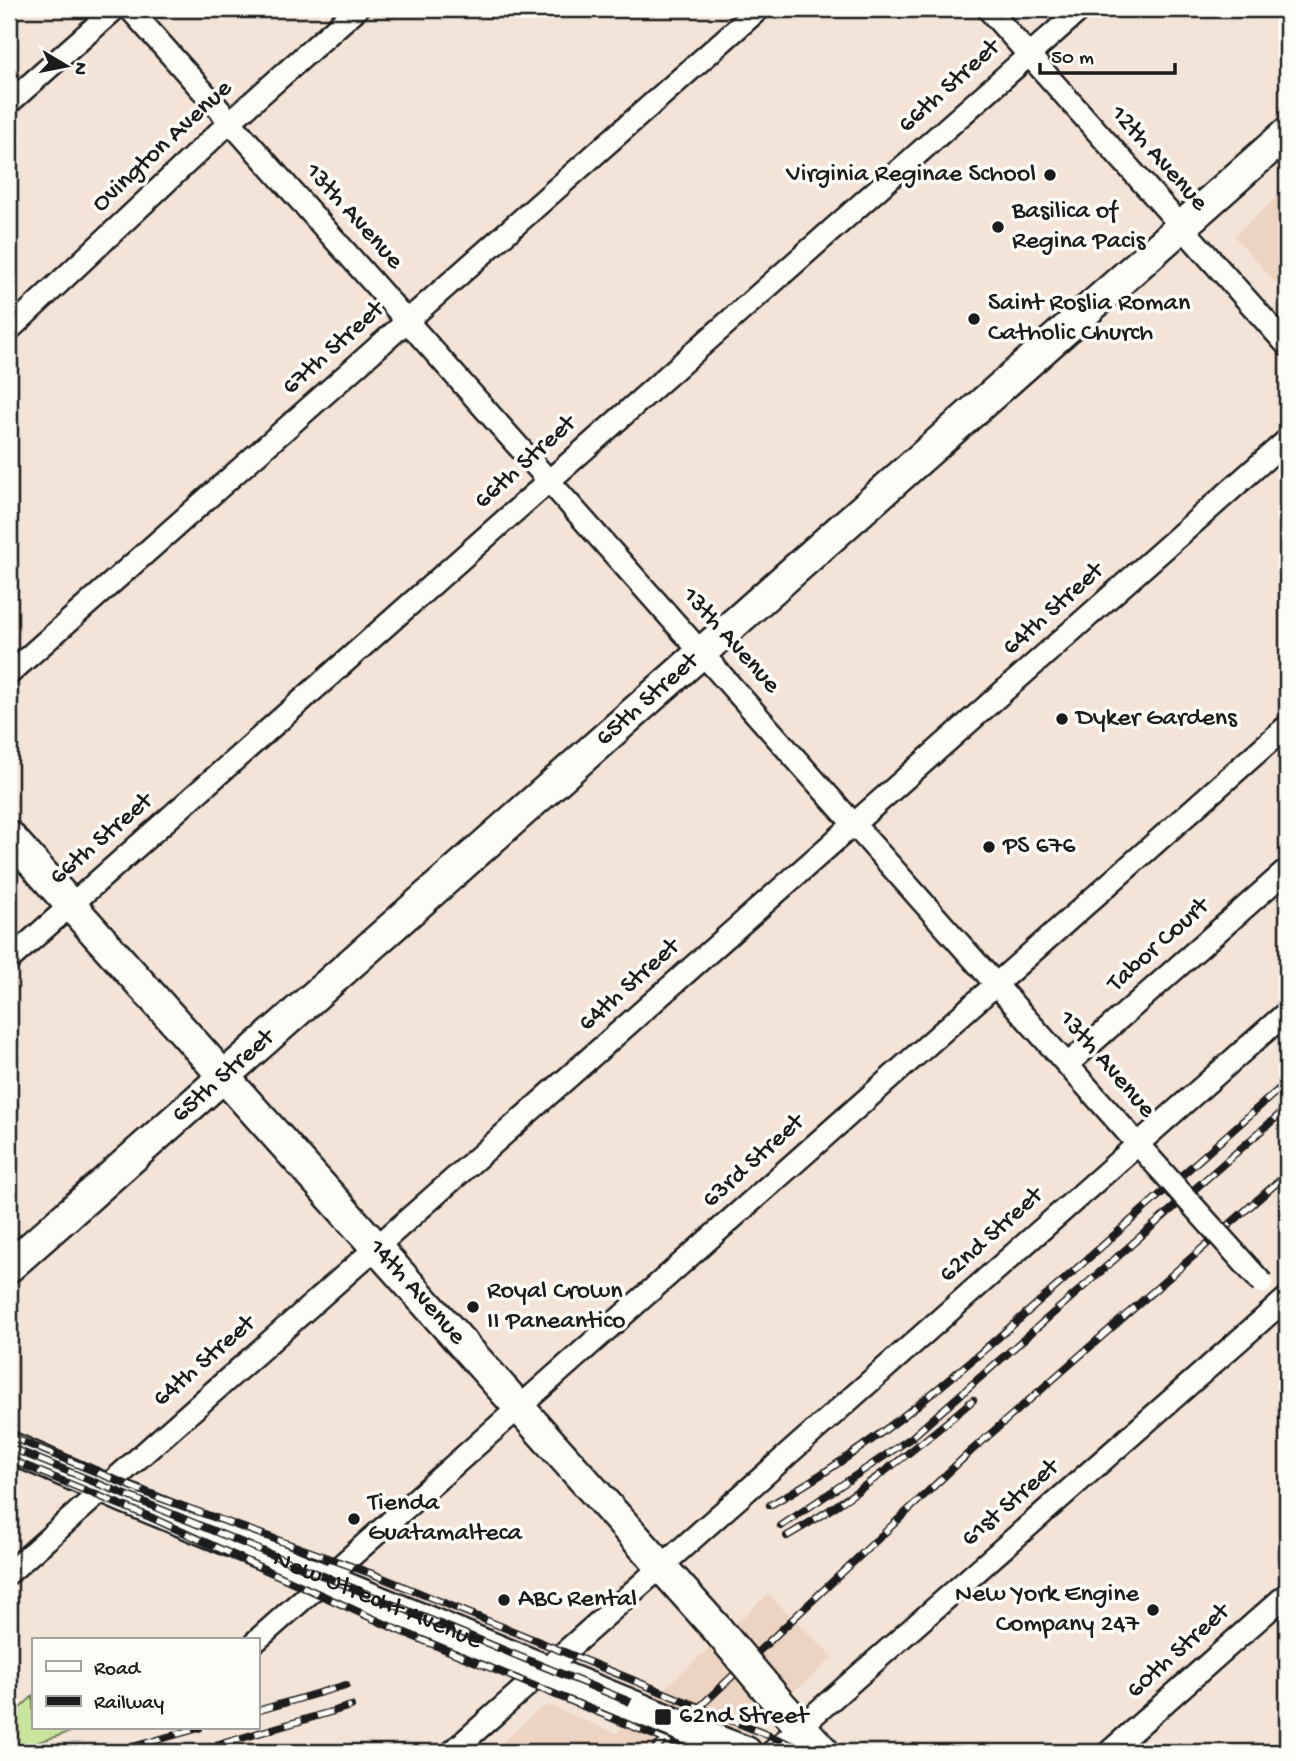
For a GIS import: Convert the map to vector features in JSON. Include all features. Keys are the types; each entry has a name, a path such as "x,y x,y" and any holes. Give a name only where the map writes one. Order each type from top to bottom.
{"main road":[{"name":"65th Street","path":"9,1268 1287,133"},
{"name":"14th Avenue","path":"9,836 824,1752"},
{"name":"New Utrecht Avenue","path":"9,1447 104,1489 735,1748"}],"street":[{"path":"9,103 115,9"},
{"name":"13th Avenue","path":"130,9 1158,1167 1262,1283 1285,1304"},
{"name":"Ovington Avenue","path":"9,330 231,121 358,9"},
{"name":"67th Street","path":"9,674 759,9"},
{"name":"12th Avenue","path":"988,9 1287,345"},
{"name":"66th Street","path":"9,960 1081,9"},
{"name":"64th Street","path":"9,1573 1287,440"},
{"name":"63rd Street","path":"259,1638 1287,726"},
{"name":"Tabor Court","path":"1068,1063 1287,870"},
{"name":"62nd Street","path":"452,1752 1287,1012"},
{"name":"61st Street","path":"772,1752 1285,1304"},
{"name":"60th Street","path":"1109,1752 1287,1594"}],"shaded area":[{"path":"1287,188 1287,296 1234,236"},
{"path":"768,1594 833,1657 805,1683 709,1752 491,1752 539,1709 551,1706 616,1733"}],"green space":[{"path":"32,1697 32,1730 77,1730 13,1750 9,1745 9,1718"}],"railway":[{"path":"770,1505 846,1458 919,1404 1023,1316 1287,1082"},
{"path":"781,1526 911,1438 1287,1108"},
{"path":"652,1752 971,1451 1287,1174"},
{"path":"787,1536 836,1506 883,1472 973,1400"},
{"path":"9,1436 157,1497 373,1574 809,1752"},
{"path":"9,1447 752,1752"},
{"path":"9,1459 150,1517 398,1630 695,1752"},
{"path":"259,1710 346,1685"},
{"path":"194,1752 351,1706"},
{"path":"115,1752 192,1730"}],"place":[{"name":"Virginia Reginae School","path":"1050,175"},
{"name":"Basilica of Regina Pacis","path":"998,227"},
{"name":"Saint Roslia Roman Catholic Church","path":"974,319"},
{"name":"Dyker Gardens","path":"1062,719"},
{"name":"PS 676","path":"989,847"},
{"name":"Royal Crown II Paneantico","path":"473,1307"},
{"name":"Tienda Guatamalteca","path":"354,1519"},
{"name":"ABC Rental","path":"504,1600"},
{"name":"New York Engine Company 247","path":"1153,1610"},
{"name":"62nd Street","path":"663,1717"}]}
